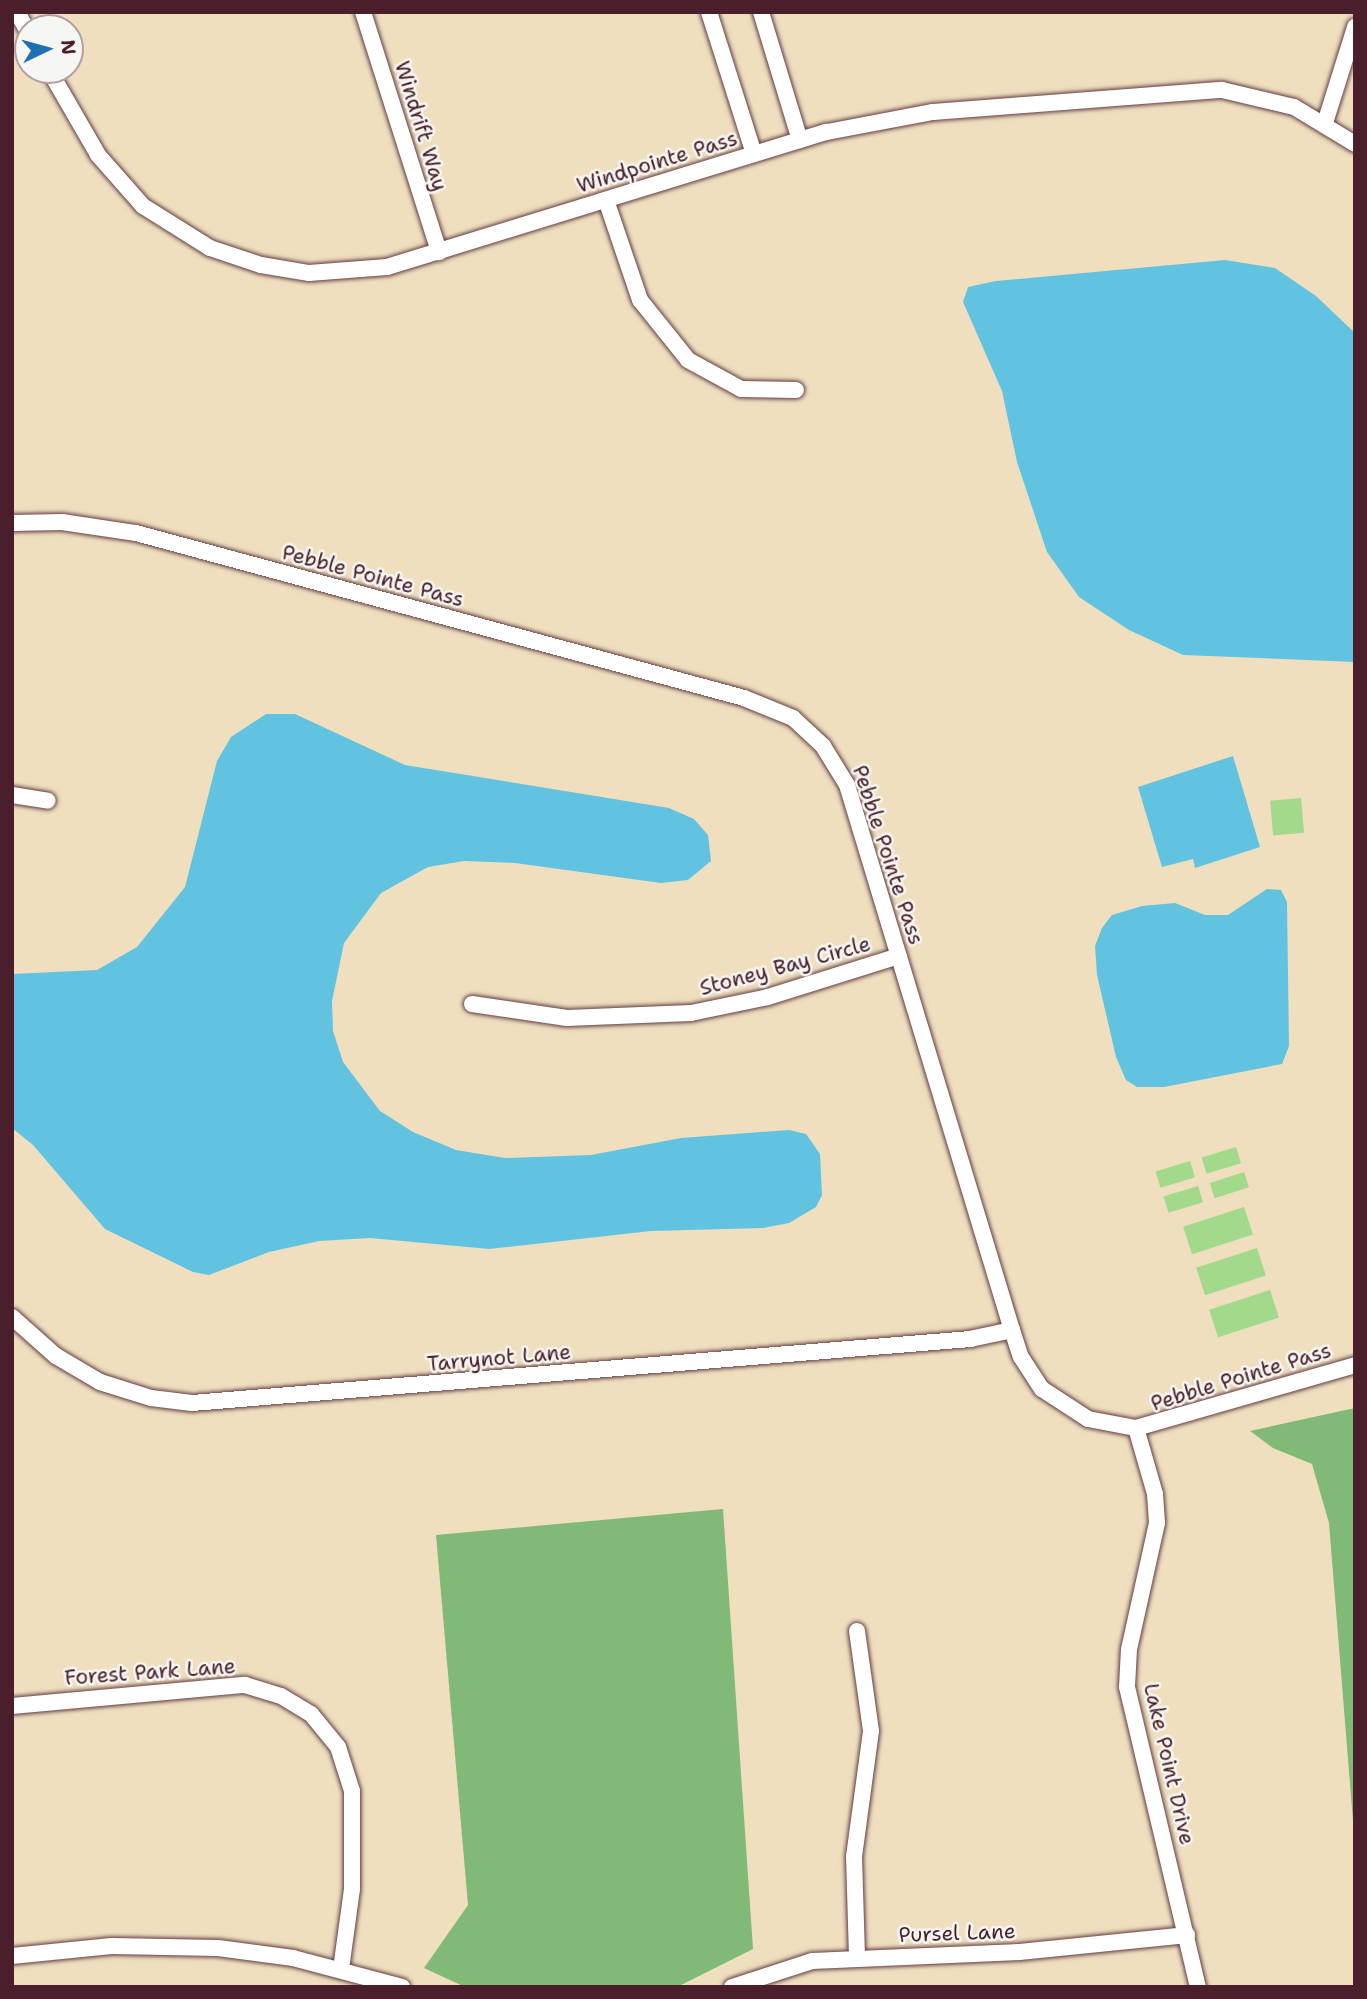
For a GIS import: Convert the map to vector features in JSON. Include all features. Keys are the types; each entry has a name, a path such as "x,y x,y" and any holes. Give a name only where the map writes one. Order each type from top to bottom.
{"street":[{"name":"Windrift Way","path":"363,12 439,252"},
{"path":"709,12 754,154"},
{"path":"761,12 800,140"},
{"path":"1325,123 1355,27"},
{"name":"Windpointe Pass","path":"57,84 94,148 127,191 159,218 210,248 284,270 333,273 387,267 800,140 854,125 933,112 1197,90 1266,98 1325,123 1355,144"},
{"path":"606,200 639,300 688,360 741,389 796,390"},
{"name":"Pebble Pointe Pass","path":"12,523 62,522 136,533 781,712 812,734 840,769 1012,1330 1027,1368 1050,1397 1088,1419 1136,1428 1355,1365"},
{"path":"12,795 48,800"},
{"name":"Stoney Bay Circle","path":"472,1004 567,1018 691,1013 768,997 899,956"},
{"name":"Tarrynot Lane","path":"12,1317 56,1356 100,1382 151,1398 192,1403 970,1339 1012,1330"},
{"name":"Lake Point Drive","path":"1136,1428 1155,1494 1157,1523 1129,1650 1127,1687 1198,1987"},
{"path":"857,1631 871,1731 854,1856 857,1957"},
{"name":"Forest Park Lane","path":"12,1706 245,1685 281,1696 311,1714 338,1747 352,1791 352,1889 341,1969"},
{"name":"Pursel Lane","path":"732,1987 792,1965 857,1957 1020,1952 1187,1935"},
{"path":"12,1956 112,1946 194,1947 269,1954 341,1969 402,1987"}],"green space":[{"path":"1301,798 1304,833 1273,836 1270,801"},
{"path":"1236,1147 1241,1163 1207,1174 1202,1158"},
{"path":"1190,1161 1195,1177 1161,1188 1156,1172"},
{"path":"1244,1172 1249,1187 1215,1198 1210,1183"},
{"path":"1198,1186 1203,1202 1169,1213 1164,1197"},
{"path":"1244,1207 1253,1235 1192,1254 1183,1227"},
{"path":"1257,1248 1266,1276 1205,1295 1196,1268"},
{"path":"1270,1290 1279,1318 1218,1337 1209,1310"},
{"path":"1355,1408 1355,1846 1329,1523 1312,1464 1273,1448 1250,1431"},
{"path":"723,1509 753,1949 677,1987 465,1987 424,1968 468,1905 436,1535"}],"water":[{"path":"1225,260 1275,268 1316,296 1355,333 1355,662 1183,655 1129,630 1079,597 1047,552 1017,462 1002,391 963,302 968,287 996,281"},
{"path":"266,714 295,714 405,765 669,808 694,819 708,835 711,861 688,880 661,883 515,863 464,861 428,867 381,893 344,943 332,1001 333,1031 343,1062 380,1111 413,1132 456,1150 505,1158 591,1155 681,1138 789,1130 806,1134 820,1154 822,1195 816,1207 789,1223 763,1228 651,1231 489,1249 370,1238 319,1241 269,1252 209,1275 193,1272 105,1229 33,1145 12,1128 12,974 97,970 137,947 185,887 217,761 231,737"},
{"path":"1233,756 1260,847 1195,868 1193,859 1162,867 1138,787"},
{"path":"1267,889 1281,890 1287,902 1289,1046 1282,1064 1164,1087 1137,1087 1126,1080 1116,1057 1097,975 1095,946 1102,928 1112,915 1142,906 1175,903 1205,915 1228,915"}]}
